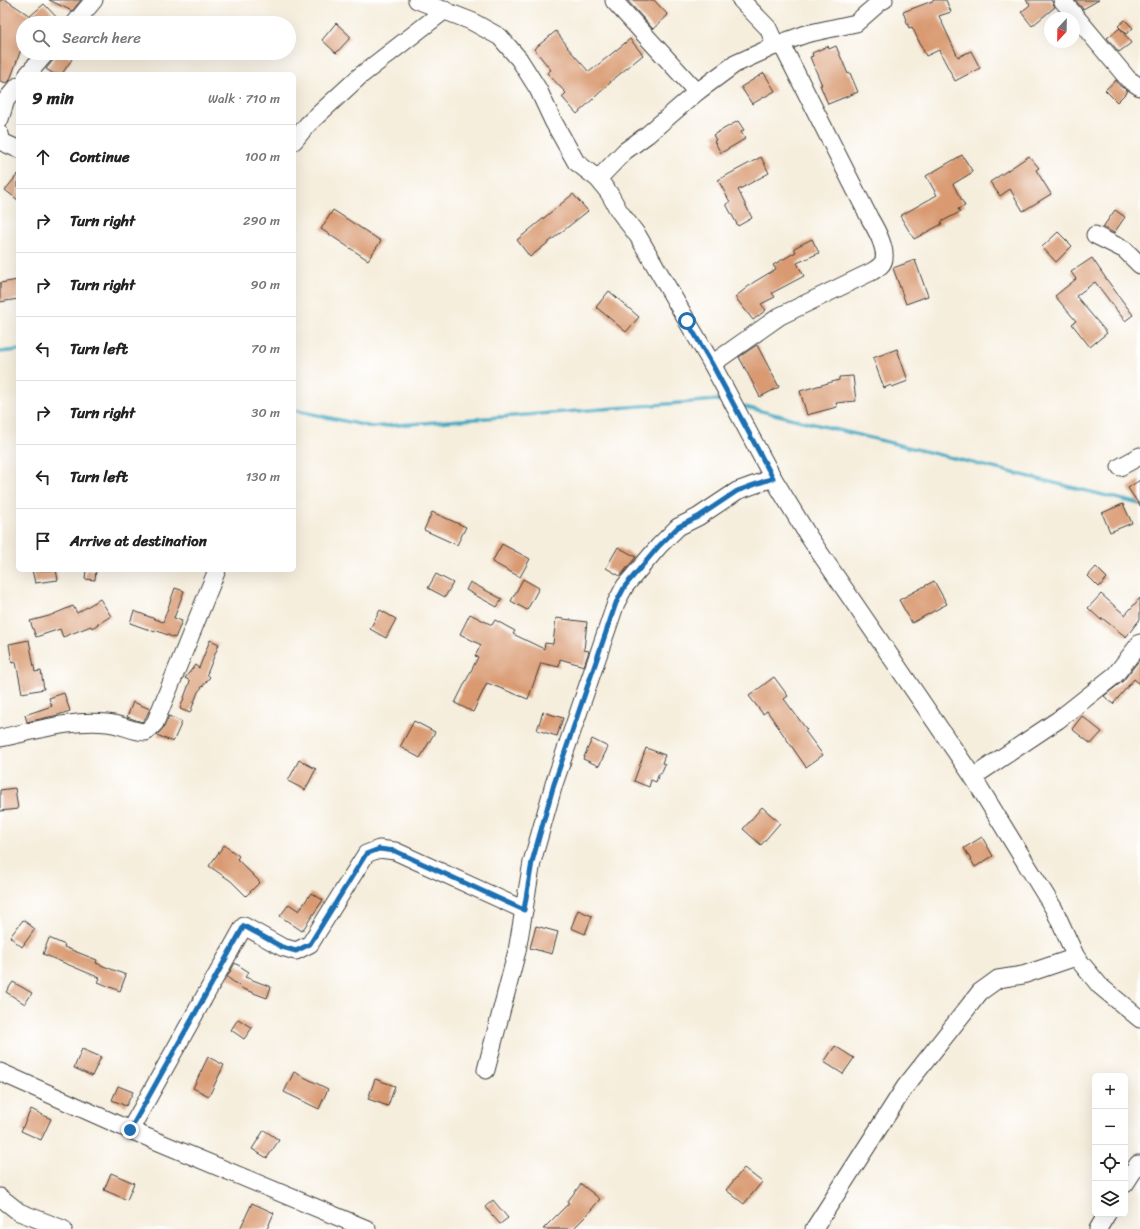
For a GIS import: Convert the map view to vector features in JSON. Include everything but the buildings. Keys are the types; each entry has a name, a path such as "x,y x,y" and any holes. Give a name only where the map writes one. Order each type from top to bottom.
{"street":[{"path":"81,16 94,0"},
{"path":"417,0 471,21 500,38 519,59 538,89 553,121 576,162 598,179 638,236 712,364 773,478 813,544 973,777 1054,909 1076,957 1100,986 1140,1019"},
{"path":"712,364 780,316 873,271 882,265 885,255 881,241 870,219 778,44 768,28 741,0"},
{"path":"598,179 626,151 697,92 735,64 778,44 821,30 856,23 884,0"},
{"path":"1062,0 1128,79 1140,87"},
{"path":"614,1 697,92"},
{"path":"296,139 308,124 360,76 445,10"},
{"path":"30,72 40,60"},
{"path":"0,119 6,100 16,88"},
{"path":"0,134 2,142 16,148"},
{"path":"1095,235 1125,250 1140,265"},
{"path":"1120,467 1140,456"},
{"path":"486,1070 517,951 532,862 554,784 616,603 625,586 659,546 678,527 698,517 737,491 773,478"},
{"path":"0,738 66,724 81,723 107,723 119,725 138,732 146,732 155,723 216,572"},
{"path":"973,777 1058,720 1115,675 1140,643"},
{"path":"973,777 1049,720"},
{"path":"130,1130 244,926 282,947 296,951 310,944 366,854 379,849 395,851 524,910"},
{"path":"814,1229 905,1087 980,992 998,979 1023,975 1076,957"},
{"path":"0,1072 130,1130 367,1229"},
{"path":"1127,1181 1138,1164 1140,1164"},
{"path":"0,1197 19,1212 64,1229"},
{"path":"1098,1229 1105,1217"}],"waterway":[{"path":"0,352 16,350"},
{"path":"296,410 372,427 718,400 725,402"},
{"path":"741,406 1140,504"}],"route":[{"path":"130,1130 244,926 282,947 296,951 310,944 366,854 379,849 395,851 524,910 532,862 554,784 616,603 625,586 659,546 678,527 698,517 737,491 773,478 712,364 687,321"}]}
